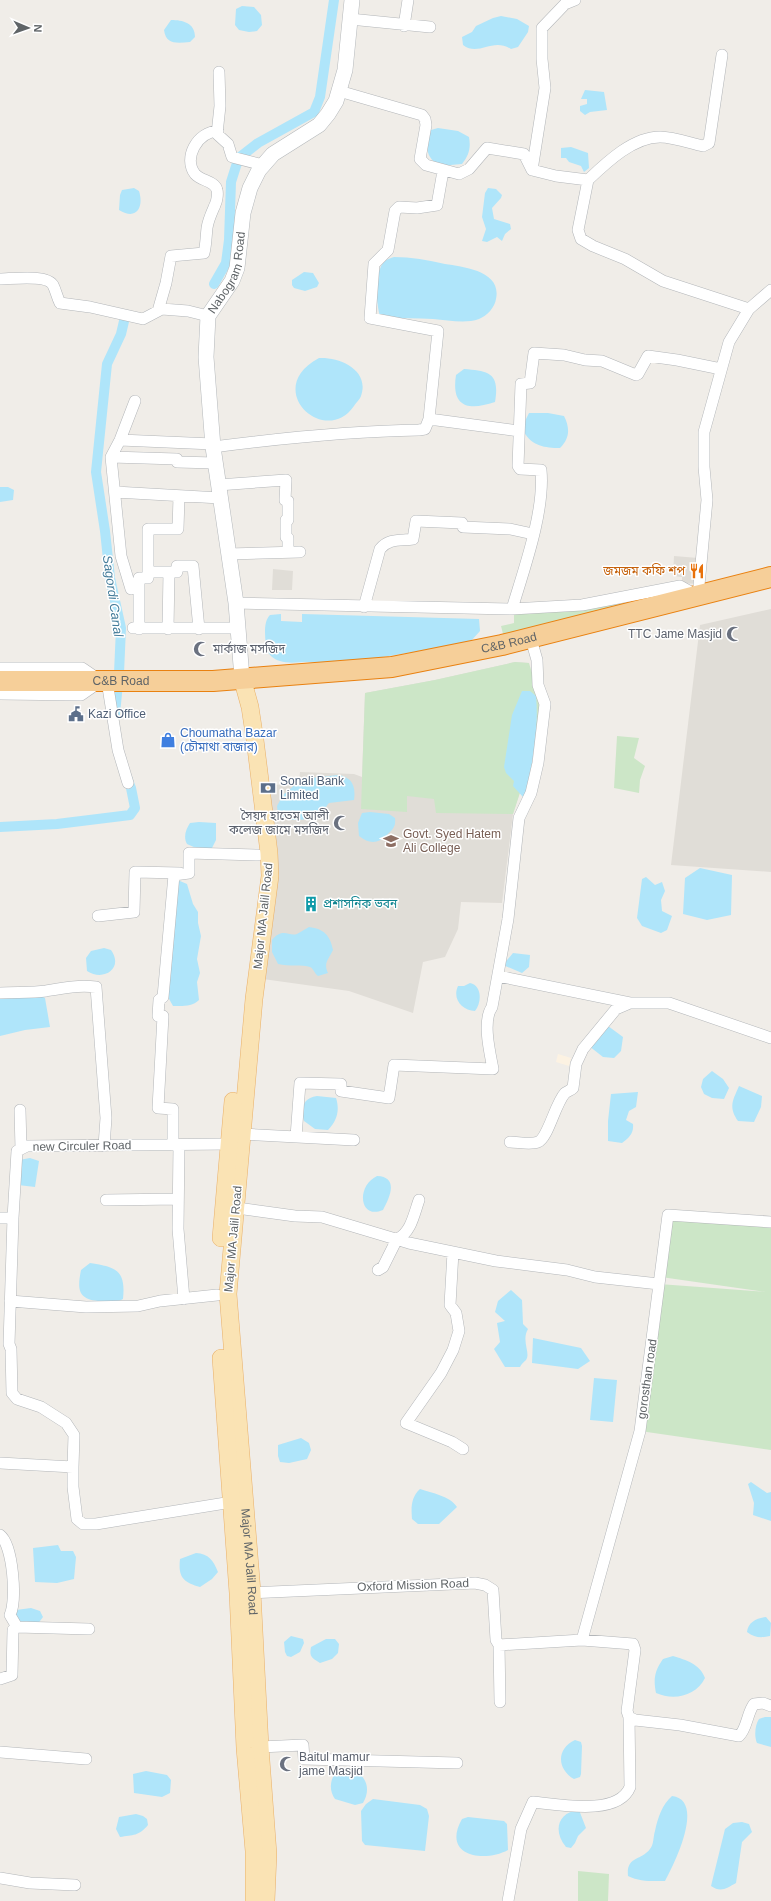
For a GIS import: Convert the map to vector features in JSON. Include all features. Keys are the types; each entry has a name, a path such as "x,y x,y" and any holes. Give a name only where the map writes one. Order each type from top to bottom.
{"highway":[{"name":"C&B Road","path":"0,681 137,682 242,678 392,667 502,645 771,577"},
{"name":"C&B Road","path":"242,678 356,681 396,676 534,646 771,588"}],"main road":[{"name":"Nabogram Road","path":"242,678 236,603 213,445 206,357 208,316 232,281 237,268 245,206 250,188 263,166 273,154 319,125 336,101 346,58 352,0"},
{"name":"Major MA Jalil Road","path":"237,1502 228,1294 228,1144 258,886 258,855 240,706 242,678"},
{"name":"Major MA Jalil Road","path":"242,678 250,707 256,748 269,853 270,876 259,947 242,1134 229,1206 217,1295 260,1747 268,1854 266,1901"},
{"name":"Major MA Jalil Road","path":"245,1593 246,1748 254,1851 254,1901"}],"street":[{"path":"404,26 408,0"},
{"path":"532,170 545,88 542,60 542,28 565,4 576,0"},
{"path":"350,19 404,26 430,27"},
{"path":"722,55 709,143 703,146 661,137 644,139 613,159 588,180 578,230 581,239 593,246 625,259 663,281 749,310"},
{"path":"219,72 220,106 217,134 228,144 232,157 263,166"},
{"path":"339,91 422,115 426,125 420,159 426,165 443,171 459,174 469,169 487,148 524,154 532,170 556,176 588,180"},
{"path":"158,311 166,283 171,256 204,253 207,227 217,200 218,190 215,185 197,176 193,171 192,154 196,142 202,135 218,131"},
{"path":"120,440 213,445 314,435 425,429 429,419 438,331 370,318 374,264 388,250 395,211 399,207 417,208 437,205 443,171"},
{"path":"0,279 30,278 47,280 52,284 60,303 90,307 143,319 162,309 188,311 208,316"},
{"path":"236,603 364,607 512,609 582,604 680,586 698,596 707,500 704,467 704,432 729,342 749,310 771,290"},
{"path":"512,609 533,534 541,488 542,471 518,468 521,384 530,383 534,353 564,355 585,360 602,361 636,375 650,356 721,369"},
{"path":"131,589 121,556 111,457 120,440 135,400"},
{"path":"429,419 519,431"},
{"path":"111,457 177,459 177,462 215,463"},
{"path":"115,492 179,497 219,492 286,480 285,500 288,501 286,538 288,538 288,552"},
{"path":"179,497 178,529 148,529 148,578 140,578 135,628 238,628"},
{"path":"364,607 380,549 384,544 391,541 413,539 416,521 462,523 463,527 510,529 533,534"},
{"path":"228,554 300,552"},
{"path":"148,572 177,572 177,566 192,566 199,629"},
{"path":"168,629 169,572"},
{"path":"296,1137 300,1083 341,1084 341,1091 389,1098 394,1065 493,1069 488,1045 488,1019 498,976 508,919 519,818 531,793 538,763 545,704 538,685 537,660 534,646"},
{"path":"0,668 82,668 107,681"},
{"path":"0,694 81,695 107,681"},
{"path":"107,681 118,750 128,783"},
{"path":"189,873 189,853 258,855"},
{"path":"98,916 134,912 135,872 189,873"},
{"path":"184,1299 178,1229 176,1145 173,1109 158,1108 164,1016 158,1016 159,1000 163,997 174,875 189,873"},
{"path":"498,976 630,1003 668,1003 771,1038"},
{"path":"0,993 46,991 84,986 96,987 106,1118 104,1146"},
{"path":"510,1142 538,1142 545,1137 550,1120 558,1104 565,1093 573,1088 576,1064 583,1049 616,1009 630,1003"},
{"path":"20,1110 21,1149"},
{"path":"242,1134 354,1140"},
{"name":"new Circuler Road","path":"13,1218 17,1151 27,1146 228,1144"},
{"path":"106,1200 178,1199"},
{"path":"378,1270 383,1267 397,1240 403,1237 409,1227 419,1200"},
{"path":"229,1206 295,1216 322,1217 397,1240 496,1261 567,1270 595,1277 660,1284"},
{"name":"gorosthan road","path":"582,1640 640,1431 668,1215 771,1222"},
{"path":"0,1218 13,1218 9,1344 11,1348 12,1393 16,1399 41,1407 66,1423 74,1436 73,1487 77,1519 84,1524 96,1524 237,1502"},
{"path":"453,1252 450,1305 456,1313 459,1331 453,1350 441,1373 406,1423 452,1442 463,1449"},
{"path":"10,1301 86,1307 138,1306 217,1295"},
{"path":"0,1463 73,1467"},
{"path":"0,1535 5,1539 8,1547 14,1590 13,1608 5,1615 17,1627 89,1629"},
{"name":"Oxford Mission Road","path":"245,1593 475,1583 486,1585 493,1590 496,1640 499,1645 500,1702"},
{"path":"0,1679 12,1675 13,1630 17,1627"},
{"path":"499,1645 582,1640 633,1644 635,1650 627,1711 629,1717 629,1791 606,1805 581,1807 533,1802 521,1829 508,1901"},
{"path":"629,1717 635,1720 680,1725 739,1736 743,1733 749,1710 754,1704 763,1703 771,1706"},
{"path":"260,1747 303,1745 304,1759 456,1763"},
{"path":"0,1752 86,1759"},
{"path":"0,1878 30,1883 75,1885"}],"shaded area":[{"path":"674,556 698,558 697,584 682,583 682,577 673,576"},
{"path":"273,569 293,571 292,590 272,590"},
{"path":"771,609 771,872 671,865 700,625"},
{"name":"Govt. Syed Hatem Ali College","path":"515,662 529,663 526,772 513,814 502,903 461,902 458,929 445,957 423,962 413,1013 349,991 263,979 267,786 299,782 300,772 354,774 362,777 365,693 435,680"},
{"path":"558,1054 571,1058 569,1066 556,1062"}],"green space":[{"path":"679,590 505,642 501,626 514,623 514,613"},
{"path":"515,662 529,663 539,696 541,729 513,814 436,813 434,799 407,796 407,812 361,809 365,693 435,680"},
{"path":"617,736 639,738 634,758 645,766 640,780 639,793 614,788"},
{"path":"668,1215 771,1222 771,1450 640,1431 659,1284 766,1292 661,1277"},
{"path":"578,1871 609,1874 608,1901 578,1901"}],"water":[{"path":"242,6 254,7 261,15 262,25 257,31 249,32 239,30 235,25 236,9"},
{"path":"501,16 517,19 529,26 528,32 518,47 511,49 498,45 475,49 463,45 462,37 472,32 476,26"},
{"path":"171,20 188,23 191,25 195,37 190,42 177,43 170,41 165,35 164,30"},
{"path":"585,90 604,92 607,110 590,112 585,115 580,111 580,106 587,104 587,99 581,99"},
{"path":"438,128 458,131 469,137 469,151 462,164 439,166 431,158 427,146 429,136 431,130"},
{"path":"571,147 588,153 589,168 584,172 581,166 569,162 566,158 561,158 561,148"},
{"path":"134,188 139,191 141,202 138,211 130,214 119,210 120,195 122,190"},
{"path":"488,188 496,189 502,195 492,208 494,219 510,224 511,229 505,234 502,241 497,237 487,242 482,241 486,229 482,217 485,193"},
{"path":"394,257 426,260 480,272 488,276 493,282 496,290 494,305 482,318 468,321 421,318 384,318 380,316 377,296 379,272 381,265 386,260"},
{"path":"304,272 313,273 319,283 317,287 305,291 294,288 292,285 292,280"},
{"path":"319,358 336,360 351,367 357,372 363,387 360,397 354,406 342,417 328,421 315,417 304,409 297,398 296,384 303,371"},
{"path":"464,369 480,371 491,375 496,385 495,402 485,405 469,406 459,400 456,394 455,386 456,375"},
{"path":"529,413 548,413 564,416 568,433 566,440 560,448 539,445 527,437 524,432 525,421"},
{"path":"0,487 8,487 14,490 13,500 0,502"},
{"path":"281,614 281,621 302,622 302,614 479,619 480,631 471,641 410,653 349,661 286,662 275,659 266,650 266,622 270,615"},
{"path":"522,691 530,691 536,696 537,708 533,757 526,793 523,797 513,786 514,781 506,773 504,767 512,715"},
{"path":"338,775 350,780 354,786 354,800 329,803 321,813 311,818 293,820 278,814 277,806 283,795 302,779"},
{"path":"370,812 389,814 395,818 394,826 384,838 373,842 359,836 358,823 362,813"},
{"path":"190,823 216,823 216,840 212,848 196,848 187,844 185,836 186,830"},
{"path":"700,868 732,875 731,915 707,920 683,914 685,878"},
{"path":"646,877 655,885 662,882 665,891 661,900 662,911 672,916 667,930 661,933 642,926 637,918 642,879"},
{"path":"180,881 187,884 193,904 198,912 198,923 201,936 197,959 200,973 197,982 199,1000 190,1005 173,1006 168,997 176,883"},
{"path":"309,927 319,929 326,934 330,940 333,950 326,964 328,973 318,976 310,967 278,964 272,952 272,940 276,936 283,933 294,935"},
{"path":"104,948 111,950 115,962 114,967 105,974 100,975 87,971 86,958 91,951"},
{"path":"513,953 530,955 529,967 522,973 503,965"},
{"path":"470,983 477,987 480,995 479,1004 475,1011 462,1006 456,995 458,986 464,986"},
{"path":"36,994 45,998 50,1027 25,1030 0,1036 0,998"},
{"path":"608,1026 623,1037 621,1051 614,1058 603,1057 589,1046"},
{"path":"712,1071 723,1079 729,1088 724,1099 712,1098 704,1094 701,1087 703,1079"},
{"path":"739,1086 762,1096 761,1107 754,1122 738,1121 733,1112 732,1104"},
{"path":"638,1092 636,1107 629,1111 626,1120 633,1124 633,1130 630,1135 622,1143 608,1141 608,1121 611,1094"},
{"path":"317,1096 336,1098 338,1111 336,1119 328,1130 315,1129 304,1121 304,1105 308,1099"},
{"path":"30,1158 39,1161 35,1187 18,1185 19,1160"},
{"path":"377,1176 384,1177 388,1180 391,1188 383,1210 375,1212 369,1210 365,1206 363,1194 370,1181"},
{"path":"90,1263 107,1266 121,1276 124,1289 123,1299 115,1302 93,1300 88,1299 81,1293 79,1283 81,1270"},
{"path":"511,1290 522,1300 523,1324 528,1329 525,1338 527,1357 520,1367 505,1367 494,1349 500,1342 497,1323 505,1321 495,1312 498,1301"},
{"path":"533,1338 581,1348 590,1361 578,1369 532,1363"},
{"path":"594,1378 617,1380 613,1422 590,1420"},
{"path":"301,1438 309,1443 311,1450 307,1459 289,1463 280,1462 278,1456 278,1445"},
{"path":"751,1482 767,1493 771,1492 771,1521 753,1515 754,1503 748,1484"},
{"path":"420,1489 450,1500 457,1507 439,1524 418,1524 412,1519 412,1507 413,1499"},
{"path":"58,1545 61,1551 73,1551 76,1557 74,1579 57,1583 35,1582 33,1548"},
{"path":"196,1553 210,1558 218,1572 212,1579 200,1587 186,1581 180,1570 180,1559"},
{"path":"31,1608 40,1611 43,1617 37,1625 21,1626 15,1617 16,1610"},
{"path":"766,1617 771,1623 770,1636 758,1637 747,1632 751,1623 759,1618"},
{"path":"291,1636 303,1639 304,1643 300,1652 291,1657 287,1656 285,1652 284,1642"},
{"path":"326,1639 335,1639 339,1644 338,1653 332,1659 320,1663 312,1657 310,1653 311,1647"},
{"path":"673,1656 688,1661 696,1666 703,1673 705,1678 696,1689 690,1693 677,1697 670,1697 656,1693 655,1683 655,1675 663,1659"},
{"path":"771,1717 771,1747 757,1743 755,1737 755,1731 759,1719"},
{"path":"575,1740 581,1742 582,1746 581,1774 580,1777 574,1779 564,1770 561,1759 564,1748"},
{"path":"352,1770 361,1775 367,1788 367,1793 363,1803 355,1805 335,1799 331,1789 332,1779 335,1773"},
{"path":"146,1771 167,1775 171,1780 170,1793 162,1797 134,1793 133,1774"},
{"path":"672,1796 682,1800 687,1809 687,1820 685,1834 675,1862 665,1881 642,1880 628,1876 629,1865 646,1853 651,1847 661,1812"},
{"path":"373,1799 420,1805 427,1809 429,1816 425,1851 365,1845 362,1841 361,1811 366,1804"},
{"path":"579,1810 586,1828 578,1836 571,1848 566,1847 559,1835 559,1824 566,1815"},
{"path":"136,1814 147,1819 148,1825 139,1833 120,1837 116,1829 119,1817"},
{"path":"468,1817 504,1821 507,1824 508,1850 488,1856 477,1856 468,1853 461,1848 457,1841 457,1831 462,1819"},
{"path":"742,1822 749,1824 752,1832 742,1842 736,1883 724,1889 715,1888 711,1886 725,1829 733,1823"}],"waterway":[{"path":"240,157 258,143 314,112 320,97 334,0"},
{"path":"214,284 226,263 229,240 231,182 237,163"},
{"name":"Sagordi Canal","path":"115,714 121,628 110,578 96,472 107,364 121,334 125,317"},
{"name":"Sagordi Canal","path":"0,827 57,824 130,815 135,808 131,788 126,775"}],"place":[{"name":"জমজম কফি শপ","path":"697,571"},
{"name":"TTC Jame Masjid","path":"734,634"},
{"name":"মার্কাজ মসজিদ","path":"201,649"},
{"name":"Kazi Office","path":"76,714"},
{"name":"Choumatha Bazar (চৌমাথা বাজার)","path":"168,740"},
{"name":"Sonali Bank Limited","path":"268,788"},
{"name":"সৈয়দ হাতেম আলী কলেজ জামে মসজিদ","path":"341,823"},
{"name":"Govt. Syed Hatem Ali College","path":"391,841"},
{"name":"প্রশাসনিক ভবন","path":"311,904"},
{"name":"Baitul mamur jame Masjid","path":"287,1764"}]}
